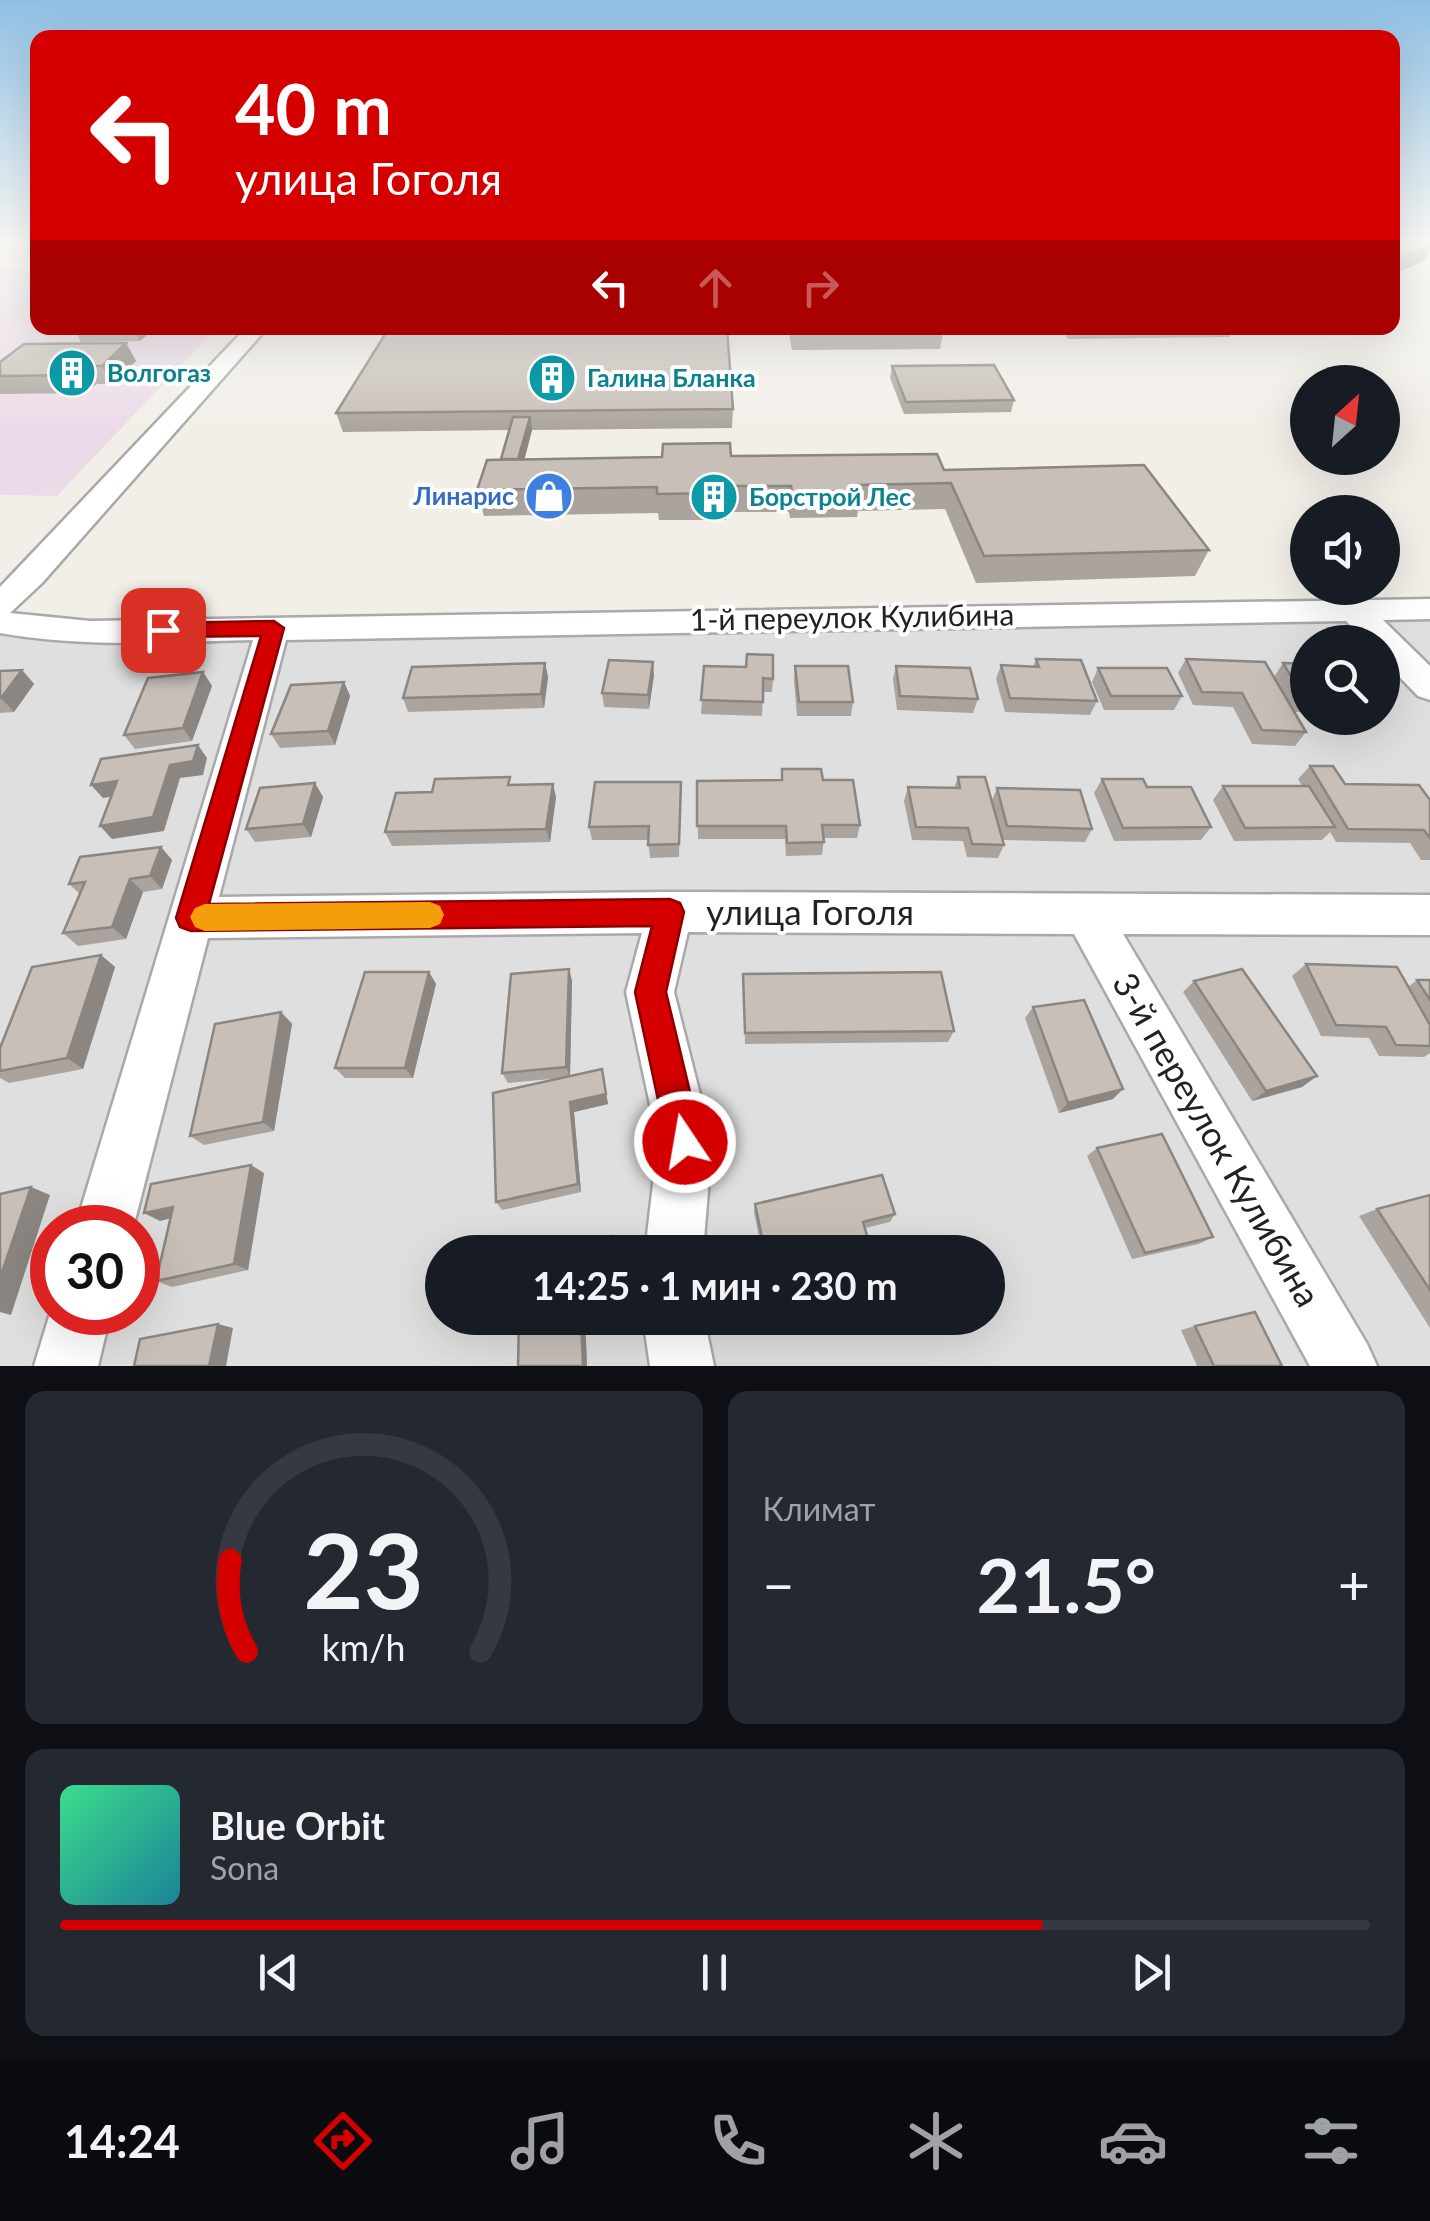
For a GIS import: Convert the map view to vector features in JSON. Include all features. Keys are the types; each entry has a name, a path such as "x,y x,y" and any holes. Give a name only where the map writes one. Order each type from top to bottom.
{"street":[{"path":"0,604 32,576 251,335"},
{"name":"1-й переулок Кулибина","path":"0,622 90,632 1430,609"},
{"path":"1354,610 1430,687"},
{"path":"110,1205 274,628"},
{"path":"670,912 650,992 685,1142 676,1235"},
{"name":"улица Гоголя","path":"191,918 670,912 1430,915"},
{"name":"3-й переулок Кулибина","path":"1087,914 1345,1366"},
{"path":"66,1366 74,1335"},
{"path":"677,1335 682,1366"}],"shaded area":[{"path":"0,304 30,304 30,335 209,335 57,496 0,495"},
{"path":"1430,609 1430,1366 0,1366 0,622"}],"building":[{"name":"Галина Бланка","path":"385,335 728,335 733,409 336,413"},
{"path":"126,343 102,366 86,366 75,375 0,376 0,362 24,344"},
{"path":"994,365 1014,400 906,402 892,366"},
{"path":"513,417 530,417 518,459 501,459"},
{"path":"730,443 731,456 937,454 944,470 1144,465 1209,550 984,556 951,483 859,485 861,491 792,492 791,486 726,486 727,493 657,494 657,487 477,490 487,460 662,457 663,444"},
{"path":"747,654 773,655 773,679 763,678 763,702 701,700 704,666 746,667"},
{"path":"1036,659 1081,660 1097,701 1010,698 1001,665 1039,667"},
{"path":"1186,659 1265,662 1290,705 1290,731 1262,730 1242,693 1202,692"},
{"path":"609,660 653,662 648,695 602,693"},
{"path":"545,663 541,694 403,698 412,667"},
{"path":"795,666 848,666 853,702 799,702"},
{"path":"896,666 970,668 978,699 900,696"},
{"path":"1098,668 1167,668 1182,696 1111,696"},
{"path":"22,670 1,698 0,698 0,671"},
{"path":"203,672 183,728 124,735 148,678"},
{"path":"344,682 328,731 271,734 291,685"},
{"path":"198,745 193,761 170,765 153,817 100,826 117,781 91,785 101,759"},
{"path":"1310,766 1333,766 1345,784 1419,785 1430,800 1430,838 1424,830 1348,829"},
{"path":"782,769 821,769 823,780 853,780 860,825 822,825 824,842 787,843 786,826 697,826 697,781 782,780"},
{"path":"510,777 508,785 553,784 546,829 385,832 396,793 432,792 435,779"},
{"path":"958,777 985,777 1004,845 972,844 968,828 916,827 908,787 960,788"},
{"path":"1102,779 1143,779 1147,787 1191,787 1211,827 1123,828"},
{"path":"595,782 681,782 679,844 648,845 649,826 589,827"},
{"path":"315,783 303,824 246,829 260,788"},
{"path":"1223,786 1309,786 1335,827 1245,828"},
{"path":"997,788 1080,790 1092,829 1007,826"},
{"path":"161,847 150,876 130,879 112,927 63,933 85,882 69,884 80,857"},
{"path":"101,955 67,1058 0,1071 0,1048 32,967"},
{"path":"1306,964 1397,967 1430,1025 1430,1046 1396,1045 1386,1027 1336,1025"},
{"path":"569,969 566,1067 502,1073 511,974"},
{"path":"1242,969 1317,1076 1266,1091 1194,981"},
{"path":"365,972 429,972 405,1068 335,1068"},
{"path":"941,972 954,1031 745,1033 743,974"},
{"path":"1417,980 1430,980 1430,1000"},
{"path":"1084,1000 1123,1089 1068,1103 1033,1007"},
{"path":"281,1012 263,1122 190,1136 215,1024"},
{"path":"602,1069 606,1094 570,1102 578,1184 496,1202 493,1093"},
{"path":"1162,1134 1213,1237 1145,1253 1097,1148"},
{"path":"251,1165 234,1264 160,1280 173,1207 160,1210 160,1205 146,1205 151,1184"},
{"path":"882,1175 895,1214 863,1222 867,1235 761,1235 755,1204"},
{"path":"31,1187 0,1278 0,1194"},
{"path":"1430,1195 1430,1290 1377,1209"},
{"path":"1255,1312 1282,1366 1214,1366 1195,1326"},
{"path":"218,1324 209,1366 134,1366 140,1339"},
{"path":"519,1335 582,1335 583,1366 518,1366"}],"slow traffic":[{"path":"205,917 430,915"}],"place":[{"name":"Волгогаз","path":"72,373"},
{"name":"Галина Бланка","path":"552,378"},
{"name":"Линарис","path":"549,496"},
{"name":"Борстрой Лес","path":"714,497"}],"route":[{"path":"163,630 274,628 191,918 670,912 650,992 685,1142"}]}
